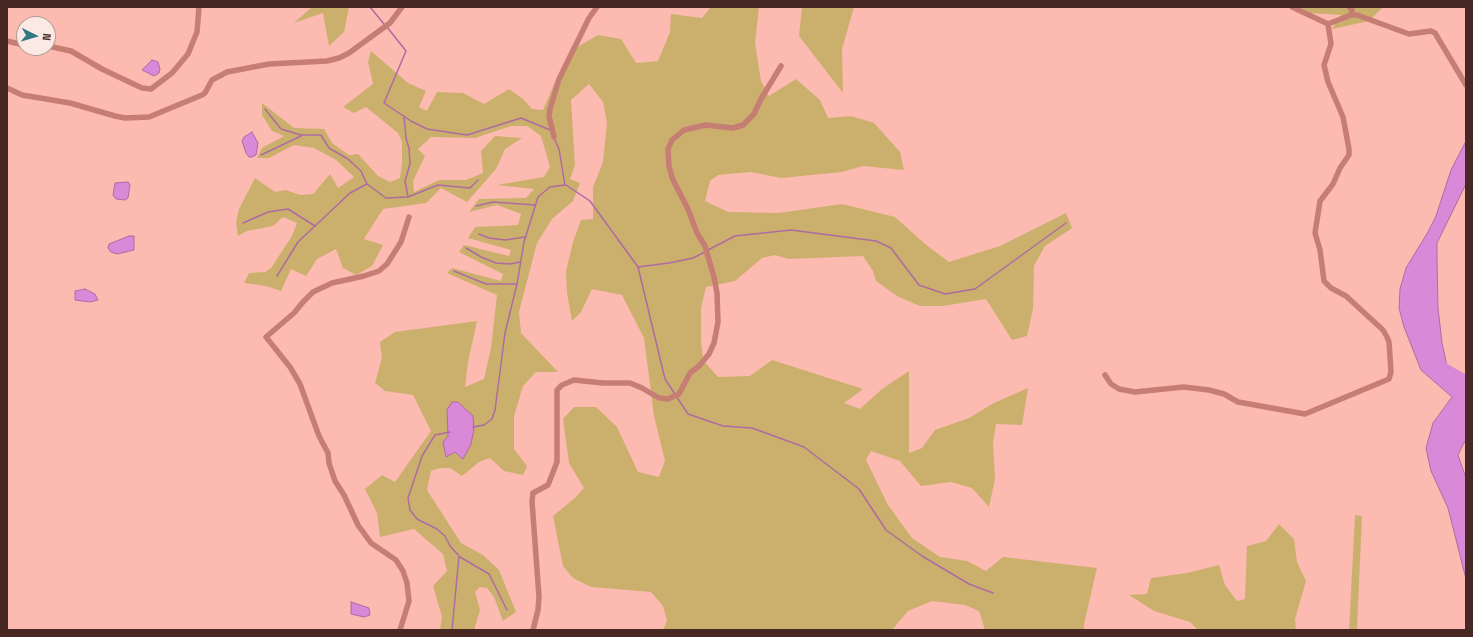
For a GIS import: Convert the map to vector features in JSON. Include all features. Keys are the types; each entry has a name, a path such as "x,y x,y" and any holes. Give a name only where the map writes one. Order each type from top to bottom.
{"street":[{"path":"56,48 71,51 102,69 142,88 151,89 172,73 188,54 197,32 199,7"},
{"path":"7,88 22,95 78,105 115,116 125,118 150,118 202,95 205,93 212,80 223,74 269,64 327,61 339,58 390,23 402,7"},
{"path":"554,137 549,116 559,79 582,32 597,7"},
{"path":"1292,7 1328,24 1351,15 1373,21 1399,32 1408,34 1431,31 1435,32 1466,85"},
{"path":"1350,7 1352,10 1351,15"},
{"path":"1105,375 1111,384 1119,389 1135,392 1184,387 1209,390 1224,394 1238,402 1306,414 1389,379 1391,372 1389,342 1387,337 1383,330 1344,294 1331,288 1324,281 1320,250 1315,233 1320,201 1333,184 1349,155 1350,149 1343,117 1328,82 1324,65 1331,44 1328,24"},
{"path":"533,630 538,610 539,597 532,501 534,493 548,485 557,462 557,390 569,381 578,380 603,383 630,383 659,398 668,399 679,394 690,373 699,366 709,354 714,343 718,322 717,293 710,259 697,234 688,209 673,180 669,166 668,150 672,140 684,130 706,125 733,128 743,125 754,114 760,99 781,66"},
{"path":"400,630 409,601 407,583 403,571 396,560 371,542 358,525 344,495 335,481 329,462 328,453 318,436 300,384 290,367 266,336 294,313 302,302 313,292 332,282 364,276 379,271 387,264 400,242 409,218"}],"shaded area":[{"path":"312,7 349,7 344,32 329,46 323,13 294,23"},
{"path":"711,7 759,7 755,43 761,81 769,96 796,79 820,100 828,118 851,116 874,123 900,152 904,170 863,166 842,172 781,178 751,172 718,175 710,181 705,201 728,212 779,213 842,204 895,217 925,244 949,262 1000,246 1066,213 1072,228 1045,246 1034,266 1033,309 1027,336 1012,340 986,299 943,306 920,306 897,296 876,281 873,271 863,256 789,259 775,255 762,258 735,281 706,287 701,308 701,340 703,360 718,377 750,376 772,360 863,389 844,403 860,409 882,389 909,371 909,453 922,448 935,430 969,418 992,404 1028,388 1022,425 996,424 993,443 995,479 989,507 972,488 951,482 921,486 900,461 871,451 866,460 888,505 912,538 940,557 967,561 986,571 1003,557 1097,568 1084,624 1084,630 985,630 979,611 965,605 932,601 908,611 892,630 663,630 667,621 663,606 651,592 591,587 573,578 563,566 553,516 575,498 584,488 569,463 563,419 574,407 596,407 617,427 638,472 659,477 665,461 654,416 644,338 622,295 592,289 581,312 572,321 567,293 566,271 573,242 581,220 593,219 593,187 603,162 607,123 603,102 589,84 571,100 575,165 570,179 580,183 573,201 552,219 537,243 519,312 521,333 558,372 536,372 523,386 514,416 514,449 527,466 523,475 504,471 490,458 479,462 462,476 450,468 440,468 431,471 427,490 461,543 483,555 499,570 516,612 503,621 494,597 487,588 480,587 475,592 480,610 474,630 440,630 442,617 433,586 447,571 443,554 414,529 380,537 377,513 365,489 382,475 395,482 431,431 413,395 385,391 375,383 382,358 380,342 395,332 477,321 468,362 465,387 484,379 491,348 497,295 447,273 452,268 501,281 503,274 459,252 464,245 509,256 511,250 468,238 475,227 518,225 521,214 497,205 469,212 479,199 526,198 534,189 497,185 544,177 550,167 541,136 527,126 511,126 475,138 431,137 418,149 425,156 413,181 414,192 439,180 466,180 483,173 481,151 495,136 522,138 505,149 496,169 467,202 441,188 426,203 383,209 364,239 383,245 372,266 356,275 343,268 336,249 317,259 306,276 291,269 281,291 266,286 244,283 249,273 265,272 271,268 292,236 297,223 283,217 273,226 247,231 238,236 236,222 239,209 255,178 275,192 286,190 300,195 313,194 330,174 338,188 354,177 336,160 314,148 294,145 269,158 257,158 262,148 284,136 272,131 262,115 262,103 294,128 324,129 332,143 349,155 358,154 378,176 390,182 400,178 402,142 398,133 366,107 354,113 343,107 373,84 368,62 371,51 408,83 426,91 419,107 427,111 437,92 463,93 484,104 509,89 523,99 532,109 543,110 555,82 572,50 598,35 621,39 636,63 658,61 670,32 671,14 702,18"},
{"path":"802,7 854,7 842,49 843,93 799,36"},
{"path":"1299,7 1383,7 1369,21 1332,29 1341,15 1310,13"},
{"path":"152,60 158,62 160,69 159,73 154,76 142,70"},
{"path":"252,132 258,143 256,155 249,157 242,141 244,137"},
{"path":"1466,141 1466,184 1437,243 1437,257 1438,308 1442,343 1447,366 1466,390 1466,439 1458,455 1466,478 1466,579 1448,508 1431,471 1426,448 1433,423 1452,397 1421,370 1404,327 1399,308 1400,289 1406,268 1436,216 1451,170"},
{"path":"128,182 130,185 128,198 125,200 116,199 113,195 115,183"},
{"path":"129,236 134,236 134,250 117,254 111,252 108,248 109,244"},
{"path":"85,289 95,294 98,300 90,302 75,300 75,291"},
{"path":"452,402 458,402 473,416 474,429 471,444 463,459 455,452 446,457 443,442 448,436 447,410"},
{"path":"1355,515 1362,516 1357,630 1349,630"},
{"path":"1279,524 1294,539 1297,562 1306,581 1295,619 1296,630 1198,630 1190,622 1154,611 1129,595 1147,594 1151,578 1187,573 1219,565 1225,585 1237,601 1245,599 1247,546 1266,541"},
{"path":"351,602 369,608 370,615 364,617 351,614"}],"waterway":[{"path":"370,7 384,24"},
{"path":"387,27 406,51 384,103 411,121 427,129 467,135 521,118 550,130"},
{"path":"265,109 281,129 301,135 321,135 329,148 348,159 361,171 367,184 386,198 408,197 405,181 410,164 404,116"},
{"path":"261,155 301,136"},
{"path":"473,427 484,425 492,419 495,410 505,333 517,284 524,242 538,197 550,187 565,185 559,149 554,138"},
{"path":"408,197 438,185 470,188 478,180"},
{"path":"277,276 298,242 350,193 367,184"},
{"path":"566,185 590,201 638,267 665,379 688,414 723,426 752,428 804,447 859,489 886,530 922,556 969,584 993,593"},
{"path":"476,206 493,202 535,205"},
{"path":"243,223 268,212 288,209 315,226"},
{"path":"708,250 735,236 791,230 876,241 891,248 919,285 945,294 975,289 1066,223"},
{"path":"479,234 489,238 505,240 525,237"},
{"path":"466,248 481,257 496,263 510,264 520,262"},
{"path":"638,267 693,258 705,252"},
{"path":"454,271 486,284 517,284"},
{"path":"1441,366 1462,378 1459,396"},
{"path":"450,432 435,435 422,456 408,498 410,510 417,519 437,529 445,536 450,546 459,556 452,630"},
{"path":"460,557 489,574 507,610"}]}
